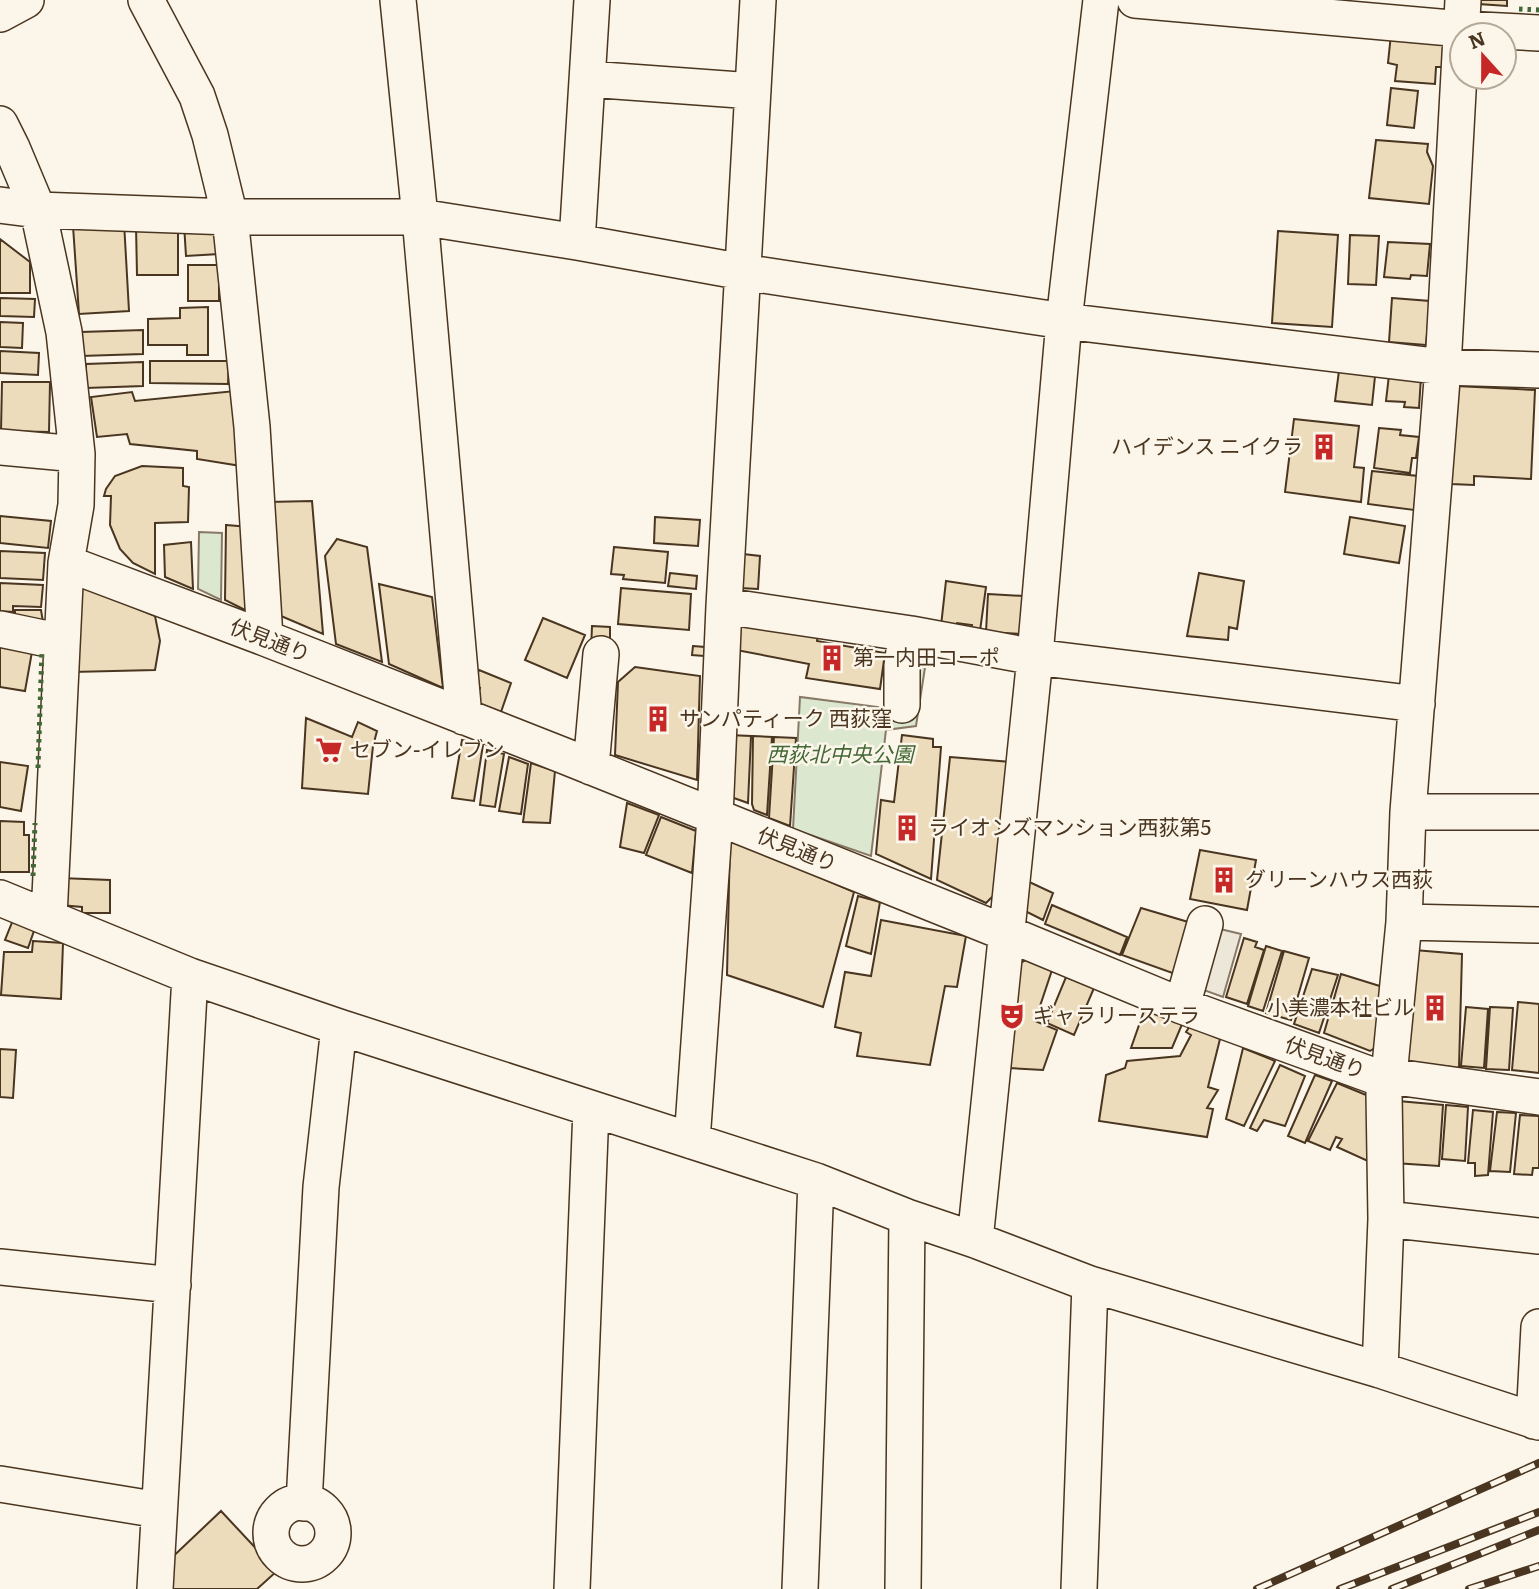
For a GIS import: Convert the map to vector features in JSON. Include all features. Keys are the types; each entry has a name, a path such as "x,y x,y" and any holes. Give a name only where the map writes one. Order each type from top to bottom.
{"street":[{"path":"0,14 26,0"},
{"path":"146,0 197,96 230,217 252,427 265,638"},
{"path":"398,0 464,717"},
{"path":"577,242 592,0"},
{"path":"692,1141 715,817 724,606 758,0"},
{"path":"975,1240 1035,657 1064,321 1101,0"},
{"path":"1135,0 1462,15 1539,33"},
{"path":"1380,1370 1386,1219 1384,1094 1389,1076 1404,922 1408,812 1443,367 1462,15"},
{"path":"588,79 753,92"},
{"path":"0,124 38,211 64,332 77,454 76,505 66,563 49,917"},
{"path":"0,205 38,211 230,217 420,217 743,272 1064,321 1443,367 1539,370"},
{"path":"0,447 77,454"},
{"name":"伏見通り","path":"66,563 265,638 591,767 1182,1006 1374,1076 1539,1097"},
{"path":"724,606 1035,657 1417,704"},
{"path":"0,628 62,642"},
{"path":"902,705 902,666 904,651 911,635"},
{"path":"591,767 601,654"},
{"path":"1408,812 1539,812"},
{"path":"0,898 190,975 339,1027 816,1181 1090,1284 1380,1370 1536,1422 1539,1328"},
{"path":"1404,922 1539,925"},
{"path":"1182,1006 1205,924"},
{"path":"155,1589 190,975"},
{"path":"304,1503 321,1187 339,1027"},
{"path":"572,1589 591,1109"},
{"path":"800,1589 816,1181"},
{"path":"903,1589 907,1217"},
{"path":"1386,1219 1539,1236"},
{"path":"0,1267 173,1284"},
{"path":"1079,1589 1090,1284"},
{"path":"0,1484 159,1510"}],"green space":[{"path":"199,532 222,533 221,600 198,589"},
{"name":"西荻北中央公園","path":"892,641 928,648 916,726 886,730 871,856 793,829 800,697 885,708"}],"shaded area":[{"path":"1216,928 1241,934 1223,997 1198,988"}],"building":[{"path":"1480,0 1507,0 1507,6 1479,4"},
{"path":"1391,34 1444,38 1442,67 1436,67 1435,84 1395,81 1397,65 1388,63"},
{"path":"1391,88 1418,91 1414,128 1387,125"},
{"path":"1376,140 1428,144 1427,152 1433,166 1429,204 1369,198"},
{"path":"124,222 129,311 79,314 73,226"},
{"path":"217,222 219,254 186,256 184,224"},
{"path":"136,226 178,226 178,275 137,275"},
{"path":"1278,231 1338,235 1332,327 1272,323"},
{"path":"1350,235 1379,236 1376,285 1348,284"},
{"path":"0,239 30,262 30,293 0,293"},
{"path":"1388,242 1430,244 1427,276 1411,275 1410,279 1384,277"},
{"path":"188,265 219,265 219,301 188,301"},
{"path":"0,298 35,299 34,317 0,316"},
{"path":"1392,298 1430,301 1426,345 1389,342"},
{"path":"208,307 208,355 187,355 187,345 148,345 148,319 180,318 180,308"},
{"path":"0,322 23,323 22,348 0,347"},
{"path":"143,330 143,354 81,356 81,332"},
{"path":"0,351 39,353 38,375 0,373"},
{"path":"150,361 229,361 228,384 150,383"},
{"path":"143,362 143,386 86,388 86,364"},
{"path":"1340,363 1376,367 1372,405 1335,401"},
{"path":"1389,375 1421,377 1419,408 1404,407 1405,402 1386,401"},
{"path":"2,382 50,382 49,432 1,431"},
{"path":"1456,386 1535,390 1531,479 1474,476 1474,485 1451,484"},
{"path":"235,391 241,466 197,459 197,451 130,444 127,434 97,437 91,397 132,392 135,401"},
{"name":"ハイデンス ニイクラ","path":"1294,419 1359,426 1354,467 1364,468 1361,502 1285,492"},
{"path":"1379,428 1401,430 1400,435 1419,437 1416,458 1412,458 1410,473 1374,468"},
{"path":"142,466 183,468 183,486 189,487 188,522 155,523 155,574 133,563 120,549 110,525 111,496 104,496 115,476"},
{"path":"1372,471 1418,476 1414,510 1368,504"},
{"path":"312,501 323,634 274,613 268,502"},
{"path":"0,516 51,521 48,548 0,543"},
{"path":"655,517 700,520 698,546 654,543"},
{"path":"1350,517 1405,526 1399,563 1344,554"},
{"path":"226,525 250,527 253,614 225,600"},
{"path":"337,539 367,547 382,662 336,644 325,556"},
{"path":"191,542 193,589 165,577 164,545"},
{"path":"614,547 668,552 665,583 623,579 624,575 611,574"},
{"path":"0,551 45,553 43,580 0,578"},
{"path":"743,554 760,556 758,589 740,588"},
{"path":"670,573 697,576 696,589 668,586"},
{"path":"1199,573 1244,581 1237,629 1229,627 1228,640 1187,636"},
{"path":"946,581 986,587 980,631 971,629 972,625 957,623 956,628 941,626"},
{"path":"0,583 43,585 41,607 13,606 13,612 0,611"},
{"path":"379,584 432,597 443,688 389,664"},
{"path":"85,587 155,616 160,641 155,670 72,672 75,592"},
{"path":"621,588 691,594 689,630 618,624"},
{"path":"988,594 1023,596 1021,634 986,632"},
{"path":"15,610 41,610 44,628 15,625"},
{"path":"543,618 585,635 567,678 525,660"},
{"name":"第一内田コーポ","path":"736,619 818,634 817,641 885,653 880,689 806,678 809,664 731,649"},
{"path":"592,626 610,627 610,650 591,650"},
{"path":"0,641 33,646 25,691 0,687"},
{"path":"693,646 705,647 704,656 692,655"},
{"name":"サンパティーク 西荻窪","path":"635,667 700,676 697,780 615,755 618,682"},
{"path":"479,670 511,683 501,712 475,702 480,688 474,684"},
{"path":"306,718 352,737 358,722 377,731 368,794 302,788"},
{"path":"728,735 751,736 748,803 731,797"},
{"name":"ライオンズマンション西荻第5","path":"902,735 933,739 933,747 941,747 931,879 876,854 881,800 894,802"},
{"path":"753,736 772,737 767,815 754,810 752,804"},
{"path":"774,737 796,738 790,826 769,818"},
{"path":"462,740 483,745 474,801 452,798"},
{"path":"487,750 504,754 495,807 480,805"},
{"path":"509,757 528,764 521,814 499,811"},
{"path":"950,757 1011,762 998,891 986,903 937,880"},
{"path":"0,762 28,766 21,811 0,807"},
{"path":"531,763 555,771 550,823 523,822"},
{"path":"627,803 659,815 644,853 620,847"},
{"path":"661,817 696,831 692,873 646,855"},
{"path":"0,821 24,822 24,835 29,835 29,872 0,872"},
{"path":"730,839 854,892 823,1007 727,975"},
{"name":"グリーンハウス西荻","path":"1200,850 1256,860 1247,910 1190,899"},
{"path":"60,878 110,880 110,913 82,913 82,907 60,905"},
{"path":"1025,880 1053,893 1043,920 1021,909"},
{"path":"858,896 880,902 871,954 846,946"},
{"path":"1052,905 1127,937 1120,955 1045,924"},
{"path":"1141,908 1195,924 1178,975 1122,955"},
{"path":"13,920 35,928 28,948 5,940"},
{"path":"881,920 966,936 957,987 945,986 930,1065 857,1056 861,1033 835,1027 845,972 871,976"},
{"path":"1244,938 1257,942 1255,947 1264,950 1247,1004 1226,997"},
{"path":"33,941 63,943 61,999 1,995 4,952 32,952"},
{"path":"1266,946 1282,951 1263,1011 1248,1006"},
{"name":"小美濃本社ビル","path":"1414,950 1462,954 1459,1068 1405,1061"},
{"path":"1284,951 1309,958 1291,1020 1266,1013"},
{"path":"1026,960 1052,970 1035,1021 1057,1030 1043,1070 1009,1068 1017,965"},
{"path":"1312,969 1338,975 1319,1033 1294,1024"},
{"path":"1341,974 1383,987 1378,1046 1370,1051 1324,1033"},
{"path":"1066,977 1094,988 1074,1035 1047,1023"},
{"path":"1518,1002 1539,1004 1539,1073 1512,1070"},
{"path":"1466,1007 1488,1009 1484,1068 1461,1066"},
{"path":"1490,1007 1513,1008 1509,1070 1486,1069"},
{"path":"1145,1008 1183,1022 1172,1048 1131,1048"},
{"path":"1190,1026 1220,1039 1208,1087 1218,1090 1207,1108 1213,1109 1207,1137 1099,1121 1106,1075 1125,1068 1127,1061 1180,1056 1191,1035 1186,1032"},
{"path":"1243,1048 1275,1061 1244,1126 1226,1119"},
{"path":"0,1049 16,1050 13,1098 0,1097"},
{"path":"1280,1065 1305,1076 1285,1126 1264,1120 1257,1131 1250,1128"},
{"path":"1315,1075 1332,1081 1305,1143 1288,1136"},
{"path":"1337,1083 1371,1097 1370,1162 1337,1147 1342,1139 1336,1137 1330,1150 1308,1141"},
{"path":"1398,1101 1443,1105 1439,1166 1394,1163"},
{"path":"1446,1105 1468,1107 1465,1161 1442,1159"},
{"path":"1473,1110 1493,1112 1488,1175 1475,1176 1475,1163 1468,1163"},
{"path":"1497,1112 1516,1113 1510,1172 1490,1171"},
{"path":"1520,1115 1539,1116 1539,1168 1533,1168 1532,1175 1514,1174"},
{"path":"221,1511 277,1571 257,1589 161,1589 164,1565"}],"railway":[{"path":"1257,1589 1539,1463"},
{"path":"1340,1589 1539,1512"},
{"path":"1392,1589 1539,1530"},
{"path":"1469,1589 1539,1566"}],"hedge":[{"path":"1519,9 1539,10"},
{"path":"38,768 42,650"},
{"path":"33,876 35,823"}],"place":[{"name":"ハイデンス ニイクラ","path":"1324,447"},
{"name":"第一内田コーポ","path":"832,658"},
{"name":"サンパティーク 西荻窪","path":"658,719"},
{"name":"セブン-イレブン","path":"329,750"},
{"name":"ライオンズマンション西荻第5","path":"907,828"},
{"name":"グリーンハウス西荻","path":"1224,880"},
{"name":"小美濃本社ビル","path":"1435,1008"},
{"name":"ギャラリーステラ","path":"1012,1016"}]}
